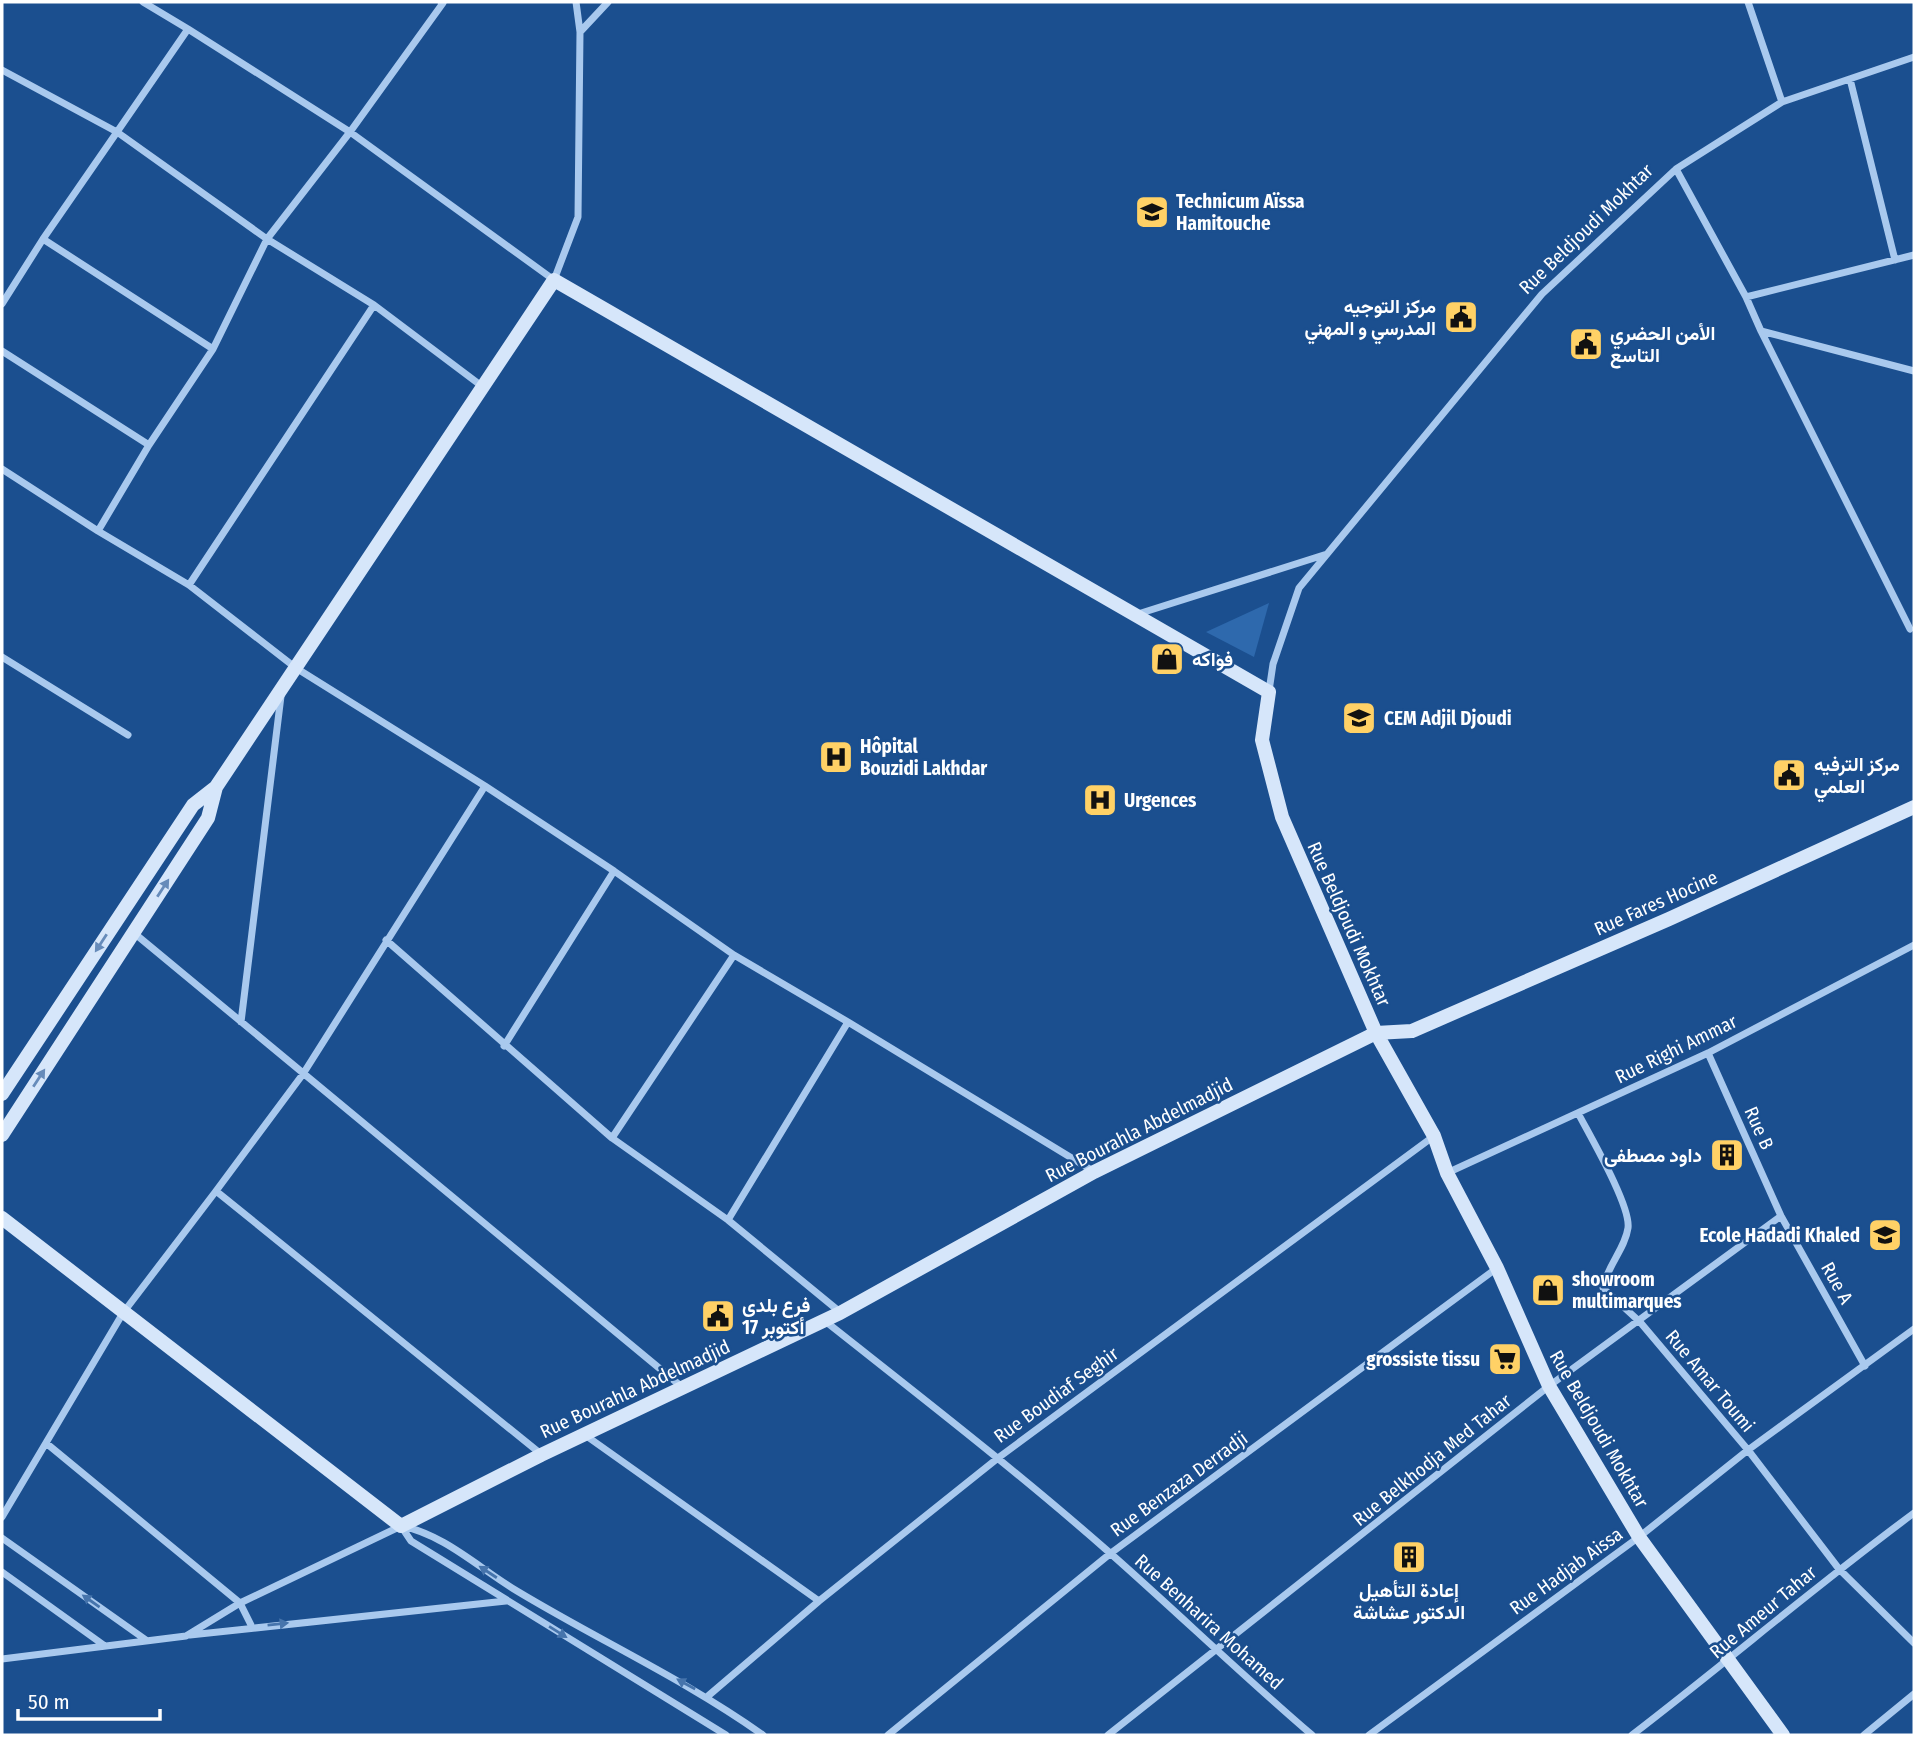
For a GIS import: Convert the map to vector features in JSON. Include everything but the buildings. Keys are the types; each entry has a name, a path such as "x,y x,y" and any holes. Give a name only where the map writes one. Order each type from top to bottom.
{"street":[{"path":"143,2 350,132 554,280 1269,692"},
{"path":"98,531 149,445 213,349 267,239 350,132 443,2"},
{"path":"2,1094 193,805 216,787 554,280 578,217 580,32 576,2"},
{"path":"580,32 608,2"},
{"path":"1748,2 1782,102"},
{"path":"2,304 43,239 188,29"},
{"name":"Rue Beldjoudi Mokhtar","path":"1783,1735 1639,1537 1549,1387 1497,1268 1447,1173 1434,1136 1376,1033 1282,817 1262,740 1273,664 1299,587 1542,294 1676,169 1782,102 1914,57"},
{"path":"2,70 117,132 267,239 374,304 483,387"},
{"path":"1850,79 1895,260"},
{"path":"1676,169 1746,297 1913,631"},
{"path":"43,239 213,349"},
{"path":"1746,297 1914,255"},
{"path":"189,585 374,304"},
{"path":"1761,331 1914,371"},
{"path":"2,351 149,445"},
{"path":"2,468 98,531 189,585 296,668 485,786 614,871 734,955 1094,1172"},
{"path":"1135,615 1327,554"},
{"path":"2,657 128,735"},
{"path":"241,1022 282,688"},
{"path":"2,1517 122,1313 303,1073 485,786"},
{"path":"2,1135 208,818 216,787"},
{"name":"Rue Fares Hocine","path":"1412,1031 1669,919 1914,807"},
{"path":"504,1046 614,871"},
{"path":"134,933 683,1388"},
{"path":"386,940 612,1138 729,1220 840,1313"},
{"name":"Rue Righi Ammar","path":"1447,1173 1708,1053 1914,945"},
{"path":"612,1138 734,955"},
{"path":"729,1220 848,1022"},
{"name":"Rue Bourahla Abdelmadjid","path":"401,1526 584,1434 840,1313 1094,1172 1376,1033 1412,1031"},
{"name":"Rue B","path":"1708,1053 1781,1216"},
{"name":"Rue Amar Toumi","path":"1578,1113 1627,1213 1625,1239 1605,1277 1603,1288 1640,1322 1748,1450 1839,1569 1914,1643"},
{"name":"Rue Boudiaf Seghir","path":"708,1696 819,1601 998,1458 1434,1136"},
{"path":"216,1191 541,1455"},
{"name":"Rue Belkhodja Med Tahar","path":"1108,1735 1549,1387 1781,1216"},
{"name":"Rue A","path":"1781,1216 1866,1366"},
{"path":"2,1217 122,1313 401,1526 411,1541 726,1735"},
{"name":"Rue Benzaza Derradji","path":"888,1735 1111,1553 1497,1268"},
{"name":"Rue Benharira Mohamed","path":"824,1320 998,1458 1111,1553 1216,1652 1312,1735"},
{"name":"Rue Hadjab Aissa","path":"1369,1735 1639,1537 1748,1450 1914,1329"},
{"path":"584,1434 819,1601"},
{"path":"46,1443 240,1603 252,1627"},
{"name":"Rue Ameur Tahar","path":"1632,1735 1728,1662 1839,1569 1914,1513"},
{"path":"186,1636 240,1603 401,1526 423,1530 519,1592 708,1696 763,1735"},
{"path":"2,1538 146,1641"},
{"path":"2,1572 105,1646"},
{"path":"2,1659 252,1627 507,1601"},
{"path":"1864,1735 1914,1694"}],"shaded area":[{"path":"1269,603 1254,657 1206,632"}],"place":[{"name":"Technicum Aïssa Hamitouche","path":"1152,212"},
{"name":"مركز التوجيه المدرسي و المهني","path":"1461,317"},
{"name":"الأمن الحضري التاسع","path":"1586,344"},
{"name":"فواكه","path":"1167,659"},
{"name":"CEM Adjil Djoudi","path":"1359,718"},
{"name":"Hôpital Bouzidi Lakhdar","path":"836,757"},
{"name":"مركز الترفيه العلمي","path":"1789,775"},
{"name":"Urgences","path":"1100,800"},
{"name":"داود مصطفى","path":"1727,1155"},
{"name":"Ecole Hadadi Khaled","path":"1885,1235"},
{"name":"showroom multimarques","path":"1548,1290"},
{"name":"فرع بلدي 17 أكتوبر","path":"718,1316"},
{"name":"grossiste tissu","path":"1505,1359"},
{"name":"إعادة التأهيل الدكتور عشاشة","path":"1409,1557"}]}
